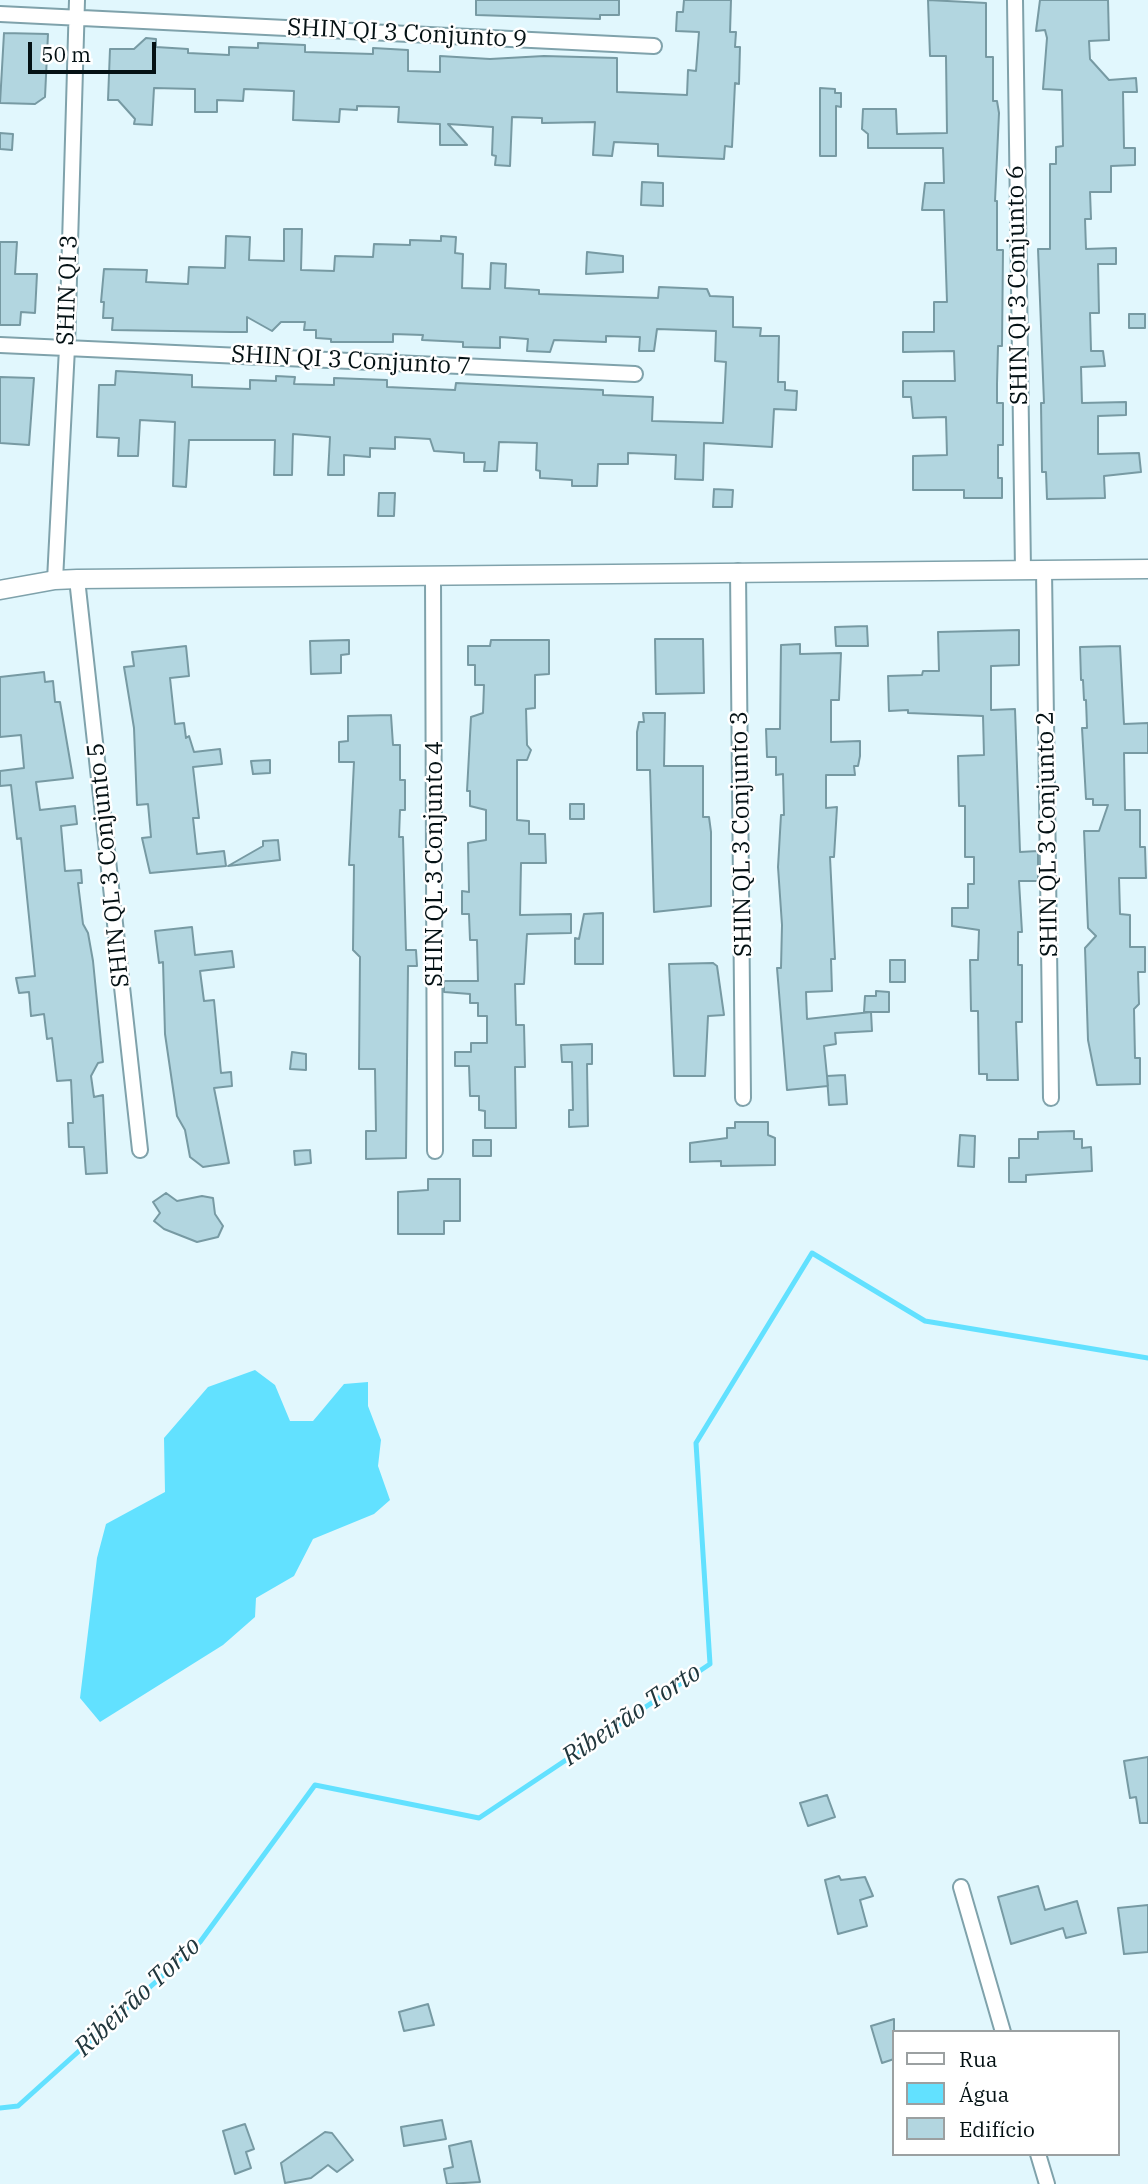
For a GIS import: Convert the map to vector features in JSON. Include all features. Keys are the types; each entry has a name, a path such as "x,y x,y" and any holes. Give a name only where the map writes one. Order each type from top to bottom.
{"street":[{"name":"SHIN QI 3","path":"55,580 67,348 77,0"},
{"name":"SHIN QI 3 Conjunto 6","path":"1015,0 1023,570"},
{"name":"SHIN QI 3 Conjunto 9","path":"0,14 654,46"},
{"name":"SHIN QI 3 Conjunto 7","path":"0,345 635,374"},
{"path":"0,590 55,580 77,579 1148,569"},
{"name":"SHIN QL 3 Conjunto 2","path":"1044,570 1051,1098"},
{"name":"SHIN QL 3 Conjunto 3","path":"738,571 743,1098"},
{"name":"SHIN QL 3 Conjunto 4","path":"433,577 435,1151"},
{"name":"SHIN QL 3 Conjunto 5","path":"77,579 140,1150"},
{"path":"961,1887 1002,2030"},
{"path":"1039,2156 1046,2184"}],"water":[{"path":"255,1370 275,1385 290,1421 313,1421 344,1384 368,1382 368,1406 381,1440 378,1466 390,1500 374,1514 313,1539 294,1576 256,1598 255,1617 223,1645 100,1722 80,1698 97,1558 106,1524 165,1492 164,1438 208,1387"}],"building":[{"path":"476,0 619,0 619,15 600,15 600,19 476,15"},
{"path":"684,0 731,0 730,32 736,32 735,47 740,47 739,84 735,83 732,147 725,146 724,159 658,156 658,144 614,142 612,156 593,155 595,122 542,123 542,118 512,117 510,166 495,165 496,156 492,155 493,127 448,124 467,145 440,145 440,124 398,122 399,107 357,106 357,110 340,109 339,122 293,120 294,91 244,89 243,101 217,100 217,112 195,112 195,89 154,88 152,125 134,124 135,119 118,100 108,100 110,49 134,49 146,38 156,39 156,47 188,49 188,53 229,55 229,47 258,48 258,43 305,45 305,52 373,54 373,48 408,50 408,71 440,72 440,56 490,59 544,56 617,58 617,92 687,95 688,70 696,71 699,32 676,31 677,12 683,12"},
{"path":"928,0 986,3 986,57 993,57 993,101 997,101 999,113 995,201 997,250 1003,250 1002,346 998,346 997,384 997,403 1003,403 1003,445 998,445 998,478 1002,478 1002,498 964,498 964,490 913,490 913,456 947,455 946,417 913,418 911,397 903,397 903,381 955,381 954,351 903,352 903,332 934,332 934,302 947,302 944,210 922,210 925,183 944,183 943,148 868,148 868,134 862,129 863,109 896,109 897,134 947,133 946,56 930,56"},
{"path":"1040,0 1108,0 1109,40 1089,41 1090,59 1109,80 1136,78 1137,92 1123,92 1124,148 1135,148 1135,165 1111,166 1111,192 1090,192 1091,219 1085,219 1086,249 1116,248 1116,264 1098,264 1099,313 1090,313 1091,351 1103,351 1105,366 1081,367 1082,403 1126,402 1126,415 1098,416 1098,454 1139,453 1141,472 1104,476 1105,498 1047,499 1046,472 1042,472 1041,403 1044,403 1038,249 1050,249 1050,164 1056,164 1056,147 1063,146 1062,90 1043,89 1047,38 1045,30 1036,31"},
{"path":"4,33 48,34 45,97 35,104 0,103"},
{"path":"820,88 835,89 835,93 841,93 841,107 836,106 836,156 820,156"},
{"path":"0,133 13,134 12,150 0,149"},
{"path":"642,182 663,183 663,206 641,205"},
{"path":"284,229 302,229 301,270 334,271 335,256 373,257 374,244 410,245 410,240 441,241 441,236 456,237 455,253 463,254 462,288 490,289 491,263 506,264 505,288 539,290 539,294 658,298 659,287 707,289 710,296 733,297 733,327 761,328 760,336 779,336 778,382 785,382 785,390 797,391 796,410 774,409 772,447 704,443 703,480 675,479 676,455 628,453 628,464 598,464 597,486 572,486 572,480 540,478 540,471 536,470 537,443 499,442 497,471 484,471 485,462 464,462 464,453 434,451 430,439 395,437 395,449 370,448 370,457 344,455 344,475 328,475 330,437 293,434 292,475 274,475 275,440 189,440 186,487 173,486 175,422 140,420 138,456 118,456 119,438 97,437 99,385 115,385 116,371 192,375 192,387 250,389 250,380 276,381 276,376 295,377 294,384 334,385 334,378 387,380 387,387 455,390 456,383 603,390 603,395 653,397 652,421 723,423 726,362 715,361 716,331 657,329 654,351 639,351 640,337 606,336 606,342 554,340 550,352 527,351 528,339 500,337 500,348 463,347 463,342 422,340 423,335 393,334 393,342 331,342 331,339 316,338 316,330 304,330 305,322 281,322 272,331 247,317 247,332 112,330 113,318 103,318 104,302 101,302 104,269 147,270 146,282 188,284 189,267 225,268 226,236 250,237 249,260 284,261"},
{"path":"0,242 17,242 15,274 37,274 35,313 21,312 20,325 0,325"},
{"path":"587,252 623,256 623,272 586,274"},
{"path":"1129,314 1145,314 1145,328 1129,328"},
{"path":"0,377 34,378 29,445 0,443"},
{"path":"714,489 733,490 732,507 713,507"},
{"path":"379,493 395,493 394,516 378,516"},
{"path":"867,626 868,646 836,646 835,627"},
{"path":"1019,630 1019,665 991,666 991,710 1015,709 1020,852 1038,851 1038,881 1019,881 1022,932 1018,932 1018,965 1022,965 1022,1022 1016,1022 1018,1080 987,1080 987,1074 979,1074 978,1011 971,1011 970,960 978,960 979,930 952,926 952,908 968,908 968,884 974,884 974,857 965,857 965,806 959,806 958,756 984,755 983,716 889,711 888,676 922,675 923,671 939,671 938,632"},
{"path":"655,639 703,639 704,693 656,694"},
{"path":"349,640 349,654 341,655 341,673 311,674 310,641"},
{"path":"491,640 549,640 549,674 535,675 535,708 526,709 527,745 531,750 527,760 517,760 517,820 529,821 529,834 545,834 546,863 521,863 520,915 571,914 571,933 527,934 524,984 515,984 516,1025 524,1025 525,1067 515,1067 516,1128 485,1128 485,1111 479,1110 479,1096 470,1096 469,1066 455,1066 455,1052 471,1052 471,1043 487,1043 487,1016 478,1016 478,1003 470,1003 470,994 444,992 444,981 478,981 477,940 470,940 469,914 462,914 462,891 469,892 468,843 486,840 486,810 470,806 470,791 467,791 471,717 483,713 484,685 475,685 475,665 468,665 468,646 490,646"},
{"path":"800,644 800,654 841,653 839,700 831,700 831,742 860,741 858,766 854,766 855,775 826,775 826,808 837,807 834,857 830,857 835,959 831,959 832,991 806,992 807,1019 871,1012 872,1031 835,1033 836,1044 824,1046 828,1086 787,1090 777,968 781,968 782,925 778,867 781,815 784,815 783,774 776,775 776,757 767,757 766,729 780,729 781,645"},
{"path":"186,646 189,676 170,678 175,724 184,723 186,738 189,736 194,752 220,749 222,764 193,767 199,818 193,818 197,854 224,851 226,866 150,873 142,838 151,837 148,804 137,805 134,728 124,667 134,666 132,652"},
{"path":"1120,646 1124,724 1148,723 1148,753 1124,753 1125,810 1140,810 1140,847 1145,847 1146,878 1119,878 1120,914 1130,915 1130,947 1145,947 1145,972 1138,972 1139,1004 1134,1009 1135,1058 1140,1058 1140,1084 1097,1085 1088,1040 1085,948 1096,936 1088,928 1084,831 1099,831 1108,805 1093,805 1093,799 1086,799 1082,728 1087,728 1086,700 1081,680 1080,647"},
{"path":"44,672 45,682 53,681 55,702 60,702 73,778 36,782 40,810 75,806 77,824 61,826 65,871 81,870 82,883 78,883 83,924 88,933 93,961 103,1062 98,1063 91,1076 94,1097 103,1095 107,1173 86,1174 84,1147 69,1147 68,1123 73,1123 71,1080 57,1081 52,1038 47,1039 44,1014 31,1016 29,992 19,993 16,978 35,976 21,838 17,839 11,785 0,786 0,771 24,768 21,735 0,737 0,677"},
{"path":"643,713 665,713 664,766 703,766 703,817 709,817 711,832 711,906 654,912 650,770 637,770 637,732 639,722 644,722"},
{"path":"391,715 393,745 400,745 400,780 405,780 405,810 400,810 399,837 403,837 406,950 416,950 417,966 408,966 406,1158 366,1159 366,1131 376,1131 375,1069 359,1069 360,957 353,950 354,865 349,865 354,762 339,762 339,742 348,741 348,716"},
{"path":"270,760 270,773 253,774 251,761"},
{"path":"570,804 584,804 584,819 570,819"},
{"path":"278,840 280,860 228,866 263,846 263,841"},
{"path":"603,913 603,964 575,964 575,938 579,939 584,914"},
{"path":"192,927 195,955 232,951 234,967 200,971 204,1001 214,1000 221,1073 231,1072 232,1086 214,1088 229,1163 203,1167 190,1157 185,1130 177,1116 165,1034 163,962 159,963 155,931"},
{"path":"890,960 905,960 905,982 890,982"},
{"path":"713,963 717,966 724,1015 708,1016 705,1076 674,1076 669,964"},
{"path":"876,991 889,992 889,1012 864,1012 865,996 876,996"},
{"path":"592,1044 592,1064 587,1064 588,1126 569,1127 569,1110 573,1110 572,1062 562,1062 561,1045"},
{"path":"292,1052 306,1054 306,1070 290,1069"},
{"path":"845,1075 847,1104 829,1105 827,1076"},
{"path":"735,1122 768,1122 768,1135 775,1138 775,1165 721,1166 721,1161 690,1162 690,1143 727,1138 727,1128 735,1128"},
{"path":"1074,1131 1074,1139 1082,1139 1082,1148 1091,1147 1092,1171 1026,1175 1026,1182 1009,1182 1009,1158 1019,1158 1019,1139 1038,1139 1038,1132"},
{"path":"960,1135 975,1136 974,1167 958,1166"},
{"path":"473,1140 491,1140 491,1156 473,1156"},
{"path":"310,1150 311,1163 295,1165 294,1151"},
{"path":"428,1179 460,1179 460,1221 444,1221 444,1234 398,1234 398,1192 428,1190"},
{"path":"166,1193 177,1201 202,1196 213,1198 215,1214 223,1226 218,1237 197,1242 164,1229 154,1221 160,1213 153,1202"},
{"path":"1148,1757 1148,1823 1140,1823 1136,1797 1130,1798 1124,1761"},
{"path":"827,1795 835,1817 808,1826 800,1803"},
{"path":"839,1876 841,1880 865,1877 873,1896 860,1900 867,1926 838,1934 825,1880"},
{"path":"1038,1886 1045,1910 1077,1901 1086,1933 1066,1938 1063,1928 1011,1944 998,1897"},
{"path":"1148,1905 1148,1952 1124,1954 1118,1908"},
{"path":"428,2004 434,2025 404,2031 399,2012"},
{"path":"894,2019 892,2060 882,2063 871,2026"},
{"path":"442,2120 446,2139 404,2146 401,2127"},
{"path":"245,2124 254,2149 246,2152 251,2168 235,2174 223,2131"},
{"path":"325,2132 332,2133 353,2160 337,2172 328,2165 311,2178 285,2183 281,2163"},
{"path":"471,2141 480,2182 447,2184 444,2169 453,2167 449,2146"}],"waterway":[{"name":"Ribeirão Torto","path":"0,2108 18,2106 200,1942 315,1785 479,1818 710,1664 696,1443 812,1253 925,1321 1148,1358"}]}
